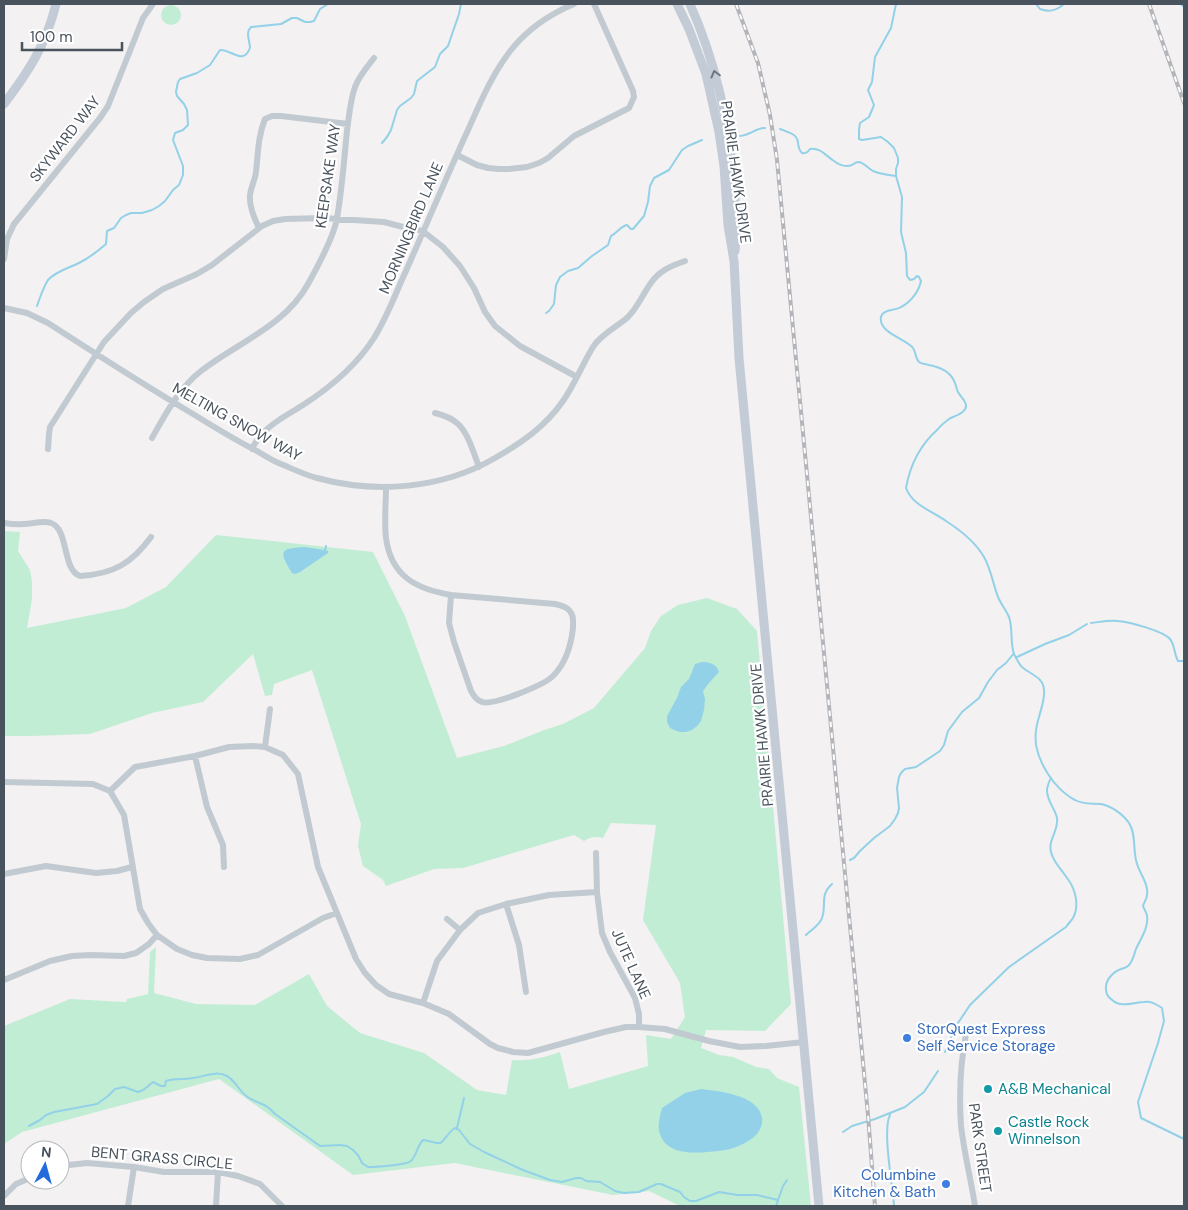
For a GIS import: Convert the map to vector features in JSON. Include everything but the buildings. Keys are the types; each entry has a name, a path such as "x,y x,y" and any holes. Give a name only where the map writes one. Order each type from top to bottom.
{"street":[{"path":"4,104 37,56 48,31 56,4"},
{"name":"SKYWARD WAY","path":"4,259 7,239 14,224 108,106 141,24 153,4"},
{"name":"MORNINGBIRD LANE","path":"252,449 261,434 325,390 356,362 373,340 390,310 486,90 503,60 538,24 552,14 574,4"},
{"path":"457,154 477,165 488,168 527,168 548,158 574,136 629,108 634,97 633,91 594,4"},
{"name":"PRAIRIE HAWK DRIVE","path":"678,4 690,29 703,65 722,147 728,225 734,261 739,358 819,1206"},
{"name":"PRAIRIE HAWK DRIVE","path":"690,4 705,41 719,87 728,128 737,227 734,261"},
{"name":"KEEPSAKE WAY","path":"152,438 174,402 199,373 271,325 287,312 308,285 334,230 337,218 354,89 358,80 374,58"},
{"path":"259,228 254,218 250,195 256,174 260,134 265,119 272,116 281,116 348,124"},
{"path":"48,449 50,427 104,342 116,328 144,302 163,289 212,265 259,228 273,221 285,219 337,218 384,222 424,232 443,247 460,266 494,326 520,346 577,377"},
{"name":"MELTING SNOW WAY","path":"4,308 41,319 174,402 279,464 318,478 346,484 386,487 403,486 432,482 467,472 480,467 525,440 541,426 562,402 594,345 631,314 662,271 684,261"},
{"path":"435,413 447,417 462,428 480,467"},
{"path":"386,487 386,537 388,549 393,562 401,573 410,582 433,592 546,603 566,607 570,610 573,621 568,655 563,664 550,679 541,684 492,702 480,702 471,691 454,642 449,623 451,595"},
{"path":"4,523 21,525 48,522 54,524 61,534 72,570 80,576 107,571 121,566 133,558 151,537"},
{"path":"265,747 270,709"},
{"path":"110,791 135,767 229,748 253,746 265,747 283,755 298,774 318,866 356,959 365,973 376,985 389,994 440,1009 498,1048 520,1053 536,1052 616,1029 639,1027 674,1030 729,1045 753,1047 804,1042"},
{"path":"195,756 207,807 223,844 224,867"},
{"path":"4,782 93,784 110,791 124,815 140,909 157,936 177,949 192,955 207,958 240,959 258,955 323,918 337,913"},
{"name":"JUTE LANE","path":"596,853 597,892 602,933 617,967 633,993 637,1006 639,1027"},
{"path":"4,874 46,866 96,873 132,867"},
{"path":"422,1004 437,961 460,930 478,913 506,904 549,895 597,892"},
{"path":"506,904 519,946 526,992"},
{"path":"447,919 460,930"},
{"path":"4,980 50,961 72,956 124,956 136,953 157,936"},
{"name":"PARK STREET","path":"966,1034 962,1056 960,1110 975,1206"},
{"name":"BENT GRASS CIRCLE","path":"70,1165 87,1163 164,1172 218,1172 238,1176 260,1184 282,1206"},
{"path":"128,1206 134,1167"},
{"path":"216,1206 218,1172"},
{"path":"4,1196 20,1182"}],"green space":[{"path":"171,5 178,8 181,15 178,22 171,25 164,22 161,15 164,8"},
{"path":"4,531 20,532 18,551 30,570 32,599 27,628 126,608 166,587 216,535 373,552 405,616 457,758 504,746 563,724 594,708 645,648 651,631 661,616 678,605 707,598 737,609 757,631 791,1004 765,1031 706,1030 701,1048 719,1055 733,1057 756,1067 769,1069 777,1078 799,1087 811,1206 680,1206 649,1191 613,1195 455,1163 353,1175 219,1079 22,1132 4,1144 4,1026 70,999 126,1002 127,999 148,994 150,952 156,947 154,993 196,1004 255,1005 309,974 327,1006 360,1033 424,1053 477,1090 506,1095 512,1060 536,1059 560,1052 569,1089 648,1066 646,1035 671,1039 685,1017 680,983 643,920 656,825 611,823 603,838 594,837 584,841 574,835 463,868 434,869 386,886 383,880 363,866 358,846 361,824 312,670 274,684 272,695 265,696 253,654 203,702 152,713 90,734 4,736"}],"water":[{"path":"305,547 325,550 328,553 300,572 292,573 283,555 284,552 290,548"},
{"path":"702,662 712,664 719,672 703,691 705,699 701,721 692,730 686,732 674,730 670,728 667,722 667,716 681,687 689,679 695,664"},
{"path":"701,1089 727,1093 746,1099 754,1104 762,1118 760,1129 745,1143 726,1150 694,1153 669,1147 659,1131 662,1108 685,1093"}],"waterway":[{"path":"37,306 51,277 83,261 103,247 106,244 107,231 114,228 121,218 131,213 142,213 152,210 165,201 179,185 183,175 183,166 173,140 175,133 183,130 188,125 187,110 176,92 180,79 197,73 210,65 220,50 244,56 250,48 248,34 251,27 281,24 292,18 305,22 314,21 320,9 328,4"},
{"path":"382,143 391,130 397,110 411,98 417,81 435,67 440,54 448,46 461,4"},
{"path":"896,4 891,28 875,57 872,82 868,90 874,105 869,117 860,123 859,139 881,137 894,148 898,158 896,176 902,197 901,232 906,253 907,276 910,280 917,276 921,281 914,296 905,305 882,314 881,323 888,331 913,348 919,362 947,372 955,382 958,392 966,405 962,412 945,422 926,442 913,463 906,488 913,499 967,537 981,552 986,562 998,597 1009,617 1014,654 1022,667 1042,682 1044,697 1037,725 1036,747 1050,778 1071,798 1082,803 1101,804 1109,807 1124,817 1131,827 1134,836 1136,860 1147,891 1147,898 1143,906 1147,915 1147,925 1131,962 1127,967 1112,974 1107,982 1106,990 1109,997 1119,1004 1149,1002 1162,1008 1164,1021 1138,1102 1141,1118 1184,1139"},
{"path":"1036,4 1040,9 1050,11 1064,4"},
{"path":"1181,4 1184,7"},
{"path":"740,136 765,128"},
{"path":"780,129 796,137 802,153 810,149 817,149 840,165 850,166 859,162 876,172 896,176"},
{"path":"546,313 554,304 556,285 560,277 568,271 578,268 608,245 611,236 623,227 627,225 633,229 644,216 650,186 654,178 669,170 682,150 702,140"},
{"path":"325,550 326,546"},
{"path":"1091,623 1118,621 1154,630 1170,639 1178,661 1184,661"},
{"path":"1017,657 1069,635 1087,624"},
{"path":"850,860 890,826 895,819 899,808 897,788 901,773 905,769 916,767 940,751 948,731 962,712 979,698 997,670 1014,653"},
{"path":"945,1052 956,1026 970,1005 1009,967 1066,927 1075,913 1076,902 1074,892 1070,882 1055,861 1051,850 1051,841 1057,823 1056,814 1047,793 1051,778"},
{"path":"806,935 821,921 824,896 832,884"},
{"path":"843,1132 852,1126 905,1107 924,1092 938,1071"},
{"path":"29,1126 54,1112 97,1104 115,1089 124,1087 138,1092 153,1082 165,1086 166,1081 170,1080 223,1074 230,1078 246,1096 269,1108 320,1146 347,1146 368,1167 391,1166 411,1161 423,1140 440,1143 455,1128 459,1130 470,1144 484,1152 550,1180 562,1182 581,1178 586,1181 600,1182 615,1191 624,1193 639,1192 661,1184 680,1192 690,1201 696,1201 719,1192 737,1195 757,1195 778,1200"},
{"path":"457,1128 464,1098"},
{"path":"890,1115 887,1146 894,1206"},
{"path":"776,1206 787,1180"}],"railway":[{"path":"736,4 758,63 770,115 777,160 868,1115 875,1206"},
{"path":"1149,4 1184,103"}],"place":[{"name":"StorQuest Express Self Service Storage","path":"907,1038"},
{"name":"A&B Mechanical","path":"988,1089"},
{"name":"Castle Rock Winnelson","path":"998,1131"},
{"name":"Columbine Kitchen & Bath","path":"946,1184"}]}
